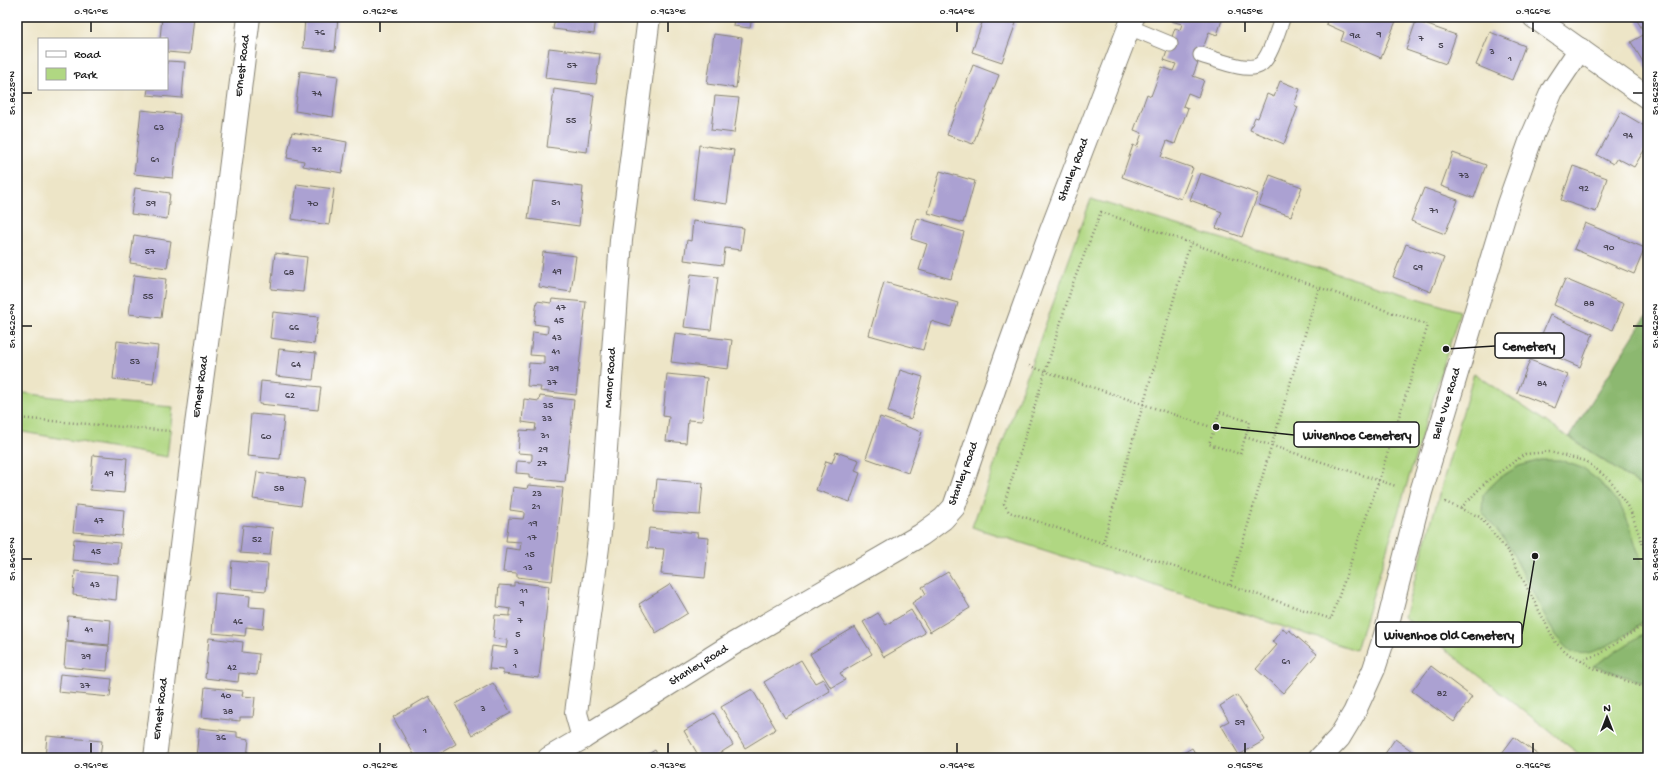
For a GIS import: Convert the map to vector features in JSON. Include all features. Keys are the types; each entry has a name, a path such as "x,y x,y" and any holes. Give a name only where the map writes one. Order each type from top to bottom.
{"street":[{"name":"Ernest Road","path":"155,758 195,432 225,210 248,17"},
{"name":"Manor Road","path":"583,738 576,713 600,532 622,240 649,17"},
{"path":"1534,17 1648,98"},
{"name":"Stanley Road","path":"549,758 733,644 921,535 942,520 954,507 1050,233 1131,22"},
{"name":"Belle Vue Road","path":"1320,758 1339,738 1354,713 1374,669 1385,634 1421,492 1476,309 1531,139 1552,91 1580,49"}],"lane":[{"path":"1201,55 1243,68 1255,68 1262,64 1268,55 1282,19"},
{"path":"1131,22 1170,44"}],"path":[{"path":"1101,212 1319,288 1428,325 1379,480 1331,619 1009,512 1004,504 1073,283 1101,212"},
{"path":"1103,543 1190,243"},
{"path":"1230,585 1319,288"},
{"path":"1005,358 1214,428"},
{"path":"1220,412 1250,422 1245,438 1240,454 1209,444 1220,412"},
{"path":"17,418 195,432"},
{"path":"1245,438 1379,480 1421,492 1439,495 1446,502 1480,517 1509,553 1556,643 1570,654 1593,668 1648,689"},
{"path":"1461,508 1487,481 1524,454 1549,452 1586,461 1611,481 1631,512 1648,559"},
{"path":"1581,660 1600,654 1648,622"}],"green space":[{"path":"1091,199 1460,311 1356,650 972,527"},
{"path":"1646,316 1648,317 1648,491 1569,437"},
{"path":"1474,373 1648,491 1648,758 1584,758 1404,617"},
{"path":"17,392 53,397 173,407 167,457 17,431"},
{"path":"1541,460 1560,460 1582,468 1599,481 1620,505 1630,526 1648,578 1648,619 1614,642 1594,651 1584,653 1573,652 1564,646 1555,635 1512,552 1504,539 1482,512 1483,495 1502,476 1519,466"},
{"path":"1648,631 1648,684 1593,666"}],"building":[{"path":"162,17 194,17 190,54 168,52 168,38 160,38"},
{"path":"305,17 338,17 335,51 303,48"},
{"path":"555,17 596,17 594,34 553,29"},
{"path":"734,17 752,17 750,28 733,26"},
{"path":"984,17 1000,17 1016,23 1002,62 972,52"},
{"path":"1173,17 1223,17 1217,35 1209,32 1193,76 1204,80 1198,97 1188,93 1183,106 1188,108 1175,144 1167,141 1161,157 1193,168 1181,199 1122,177 1133,145 1137,147 1142,133 1134,130 1147,94 1151,96 1162,67 1173,71 1176,64 1164,60 1175,28 1180,30 1182,24 1171,21"},
{"path":"1328,17 1387,17 1396,21 1381,58 1341,41 1344,32 1326,24"},
{"path":"1635,17 1648,17 1648,70 1631,42 1645,34"},
{"path":"1416,21 1456,35 1446,64 1406,50"},
{"path":"1490,32 1525,46 1512,80 1476,65"},
{"path":"714,34 742,38 736,88 707,84"},
{"path":"549,48 600,54 596,84 545,78"},
{"path":"168,61 185,62 182,98 147,95 148,90 168,90"},
{"path":"973,65 999,75 973,144 947,135"},
{"path":"300,71 338,76 333,117 295,111"},
{"path":"1280,81 1300,89 1294,105 1298,107 1284,144 1250,130 1255,117 1258,118 1267,94 1274,97"},
{"path":"554,89 594,95 587,152 547,147"},
{"path":"715,96 739,98 734,133 711,130"},
{"path":"141,110 180,114 173,178 134,174"},
{"path":"1621,112 1648,128 1648,144 1634,167 1617,158 1613,164 1597,155"},
{"path":"292,132 347,142 342,173 303,166 304,161 287,158"},
{"path":"699,145 734,150 727,204 693,199"},
{"path":"1453,153 1486,165 1474,198 1441,186"},
{"path":"1573,166 1607,178 1596,212 1561,200"},
{"path":"940,171 975,181 963,223 928,213"},
{"path":"1200,173 1258,194 1242,237 1216,228 1222,212 1190,200"},
{"path":"1270,175 1302,187 1291,216 1259,205"},
{"path":"533,181 583,187 579,226 528,219"},
{"path":"297,184 334,189 329,225 292,219"},
{"path":"135,188 170,193 167,219 131,214"},
{"path":"1424,188 1458,200 1445,234 1411,221"},
{"path":"917,218 964,232 951,279 919,270 927,244 911,239"},
{"path":"693,221 744,228 741,250 725,248 723,265 684,260 687,240 691,241"},
{"path":"1585,223 1645,248 1634,274 1574,249"},
{"path":"134,235 171,241 167,268 130,263"},
{"path":"1406,244 1444,258 1431,292 1393,277"},
{"path":"543,252 576,256 571,292 539,287"},
{"path":"275,253 307,257 303,292 271,289"},
{"path":"691,274 718,277 711,330 684,327"},
{"path":"134,275 166,279 161,318 129,314"},
{"path":"1565,279 1624,304 1613,330 1554,305"},
{"path":"884,282 958,303 951,327 931,321 923,350 869,335"},
{"path":"552,299 586,302 576,395 540,391 541,387 527,386 529,363 544,364 544,356 530,355 533,332 547,334 548,329 548,326 534,324 537,301 551,303"},
{"path":"273,312 318,317 314,344 270,338"},
{"path":"1550,315 1593,334 1580,367 1536,348"},
{"path":"675,333 732,340 728,369 671,362"},
{"path":"117,341 158,346 153,384 113,379"},
{"path":"279,349 316,353 313,380 276,376"},
{"path":"1530,360 1568,375 1555,408 1517,393"},
{"path":"900,370 923,377 911,419 888,412"},
{"path":"667,374 707,378 702,421 688,420 686,443 666,441 669,417 663,416"},
{"path":"261,381 321,387 318,410 259,404"},
{"path":"540,396 574,400 565,482 529,478 529,474 516,473 517,461 531,462 532,458 532,454 518,453 520,430 535,431 536,424 522,422 524,399 539,401"},
{"path":"251,414 284,417 280,459 247,456"},
{"path":"880,417 922,432 908,473 866,458"},
{"path":"836,452 859,460 855,471 860,473 850,502 816,490 826,461 832,463"},
{"path":"93,455 127,458 124,493 90,490"},
{"path":"257,472 305,479 301,506 253,499"},
{"path":"657,479 703,483 700,515 654,512"},
{"path":"528,485 563,488 552,581 517,577 517,573 503,572 506,548 520,550 521,542 506,541 509,518 523,519 524,515 524,512 510,510 513,487 527,489"},
{"path":"76,505 124,510 122,536 73,532"},
{"path":"243,525 273,528 270,555 240,553"},
{"path":"649,528 698,533 697,537 709,538 705,578 661,574 664,549 647,548"},
{"path":"74,539 120,543 118,564 72,560"},
{"path":"232,561 268,564 266,591 230,588"},
{"path":"75,571 118,575 116,600 73,595"},
{"path":"948,572 970,608 930,632 912,603 926,594 922,587"},
{"path":"514,582 549,586 539,678 503,674 503,670 489,669 492,646 506,648 507,643 507,640 493,638 495,615 510,616 511,609 497,607 499,585 514,586"},
{"path":"671,584 688,613 656,633 639,604"},
{"path":"215,593 250,596 249,607 265,608 263,629 246,627 245,636 212,633"},
{"path":"911,610 925,633 884,657 863,622 878,613 886,625"},
{"path":"68,616 111,620 109,645 66,641"},
{"path":"855,627 872,654 840,673 845,680 831,688 810,654"},
{"path":"1283,628 1287,633 1289,630 1317,654 1283,693 1256,669 1277,645 1272,642"},
{"path":"209,638 243,642 242,652 259,654 257,675 239,673 238,682 205,678"},
{"path":"66,642 109,646 107,671 64,667"},
{"path":"801,660 815,683 823,679 830,691 785,718 764,682"},
{"path":"1431,666 1472,697 1454,722 1412,691"},
{"path":"60,674 112,679 110,697 58,692"},
{"path":"493,683 511,713 472,735 455,704"},
{"path":"205,687 243,691 242,696 255,697 253,717 240,717 240,721 202,717"},
{"path":"752,689 776,729 745,748 721,707"},
{"path":"1237,695 1265,740 1239,755 1221,725 1229,721 1220,706"},
{"path":"429,696 456,744 432,758 416,758 393,717"},
{"path":"714,713 733,745 712,758 700,758 684,731"},
{"path":"199,728 237,732 237,737 249,739 247,758 196,758"},
{"path":"47,736 102,741 100,758 45,758"},
{"path":"1514,737 1542,758 1500,758 1499,757"},
{"path":"1395,739 1422,758 1382,758"},
{"path":"1192,748 1198,758 1175,758"},
{"path":"655,750 660,758 642,758"}],"place":[{"name":"Cemetery","path":"1446,349"},
{"name":"Wivenhoe Cemetery","path":"1216,427"},
{"name":"Wivenhoe Old Cemetery","path":"1535,556"}]}
